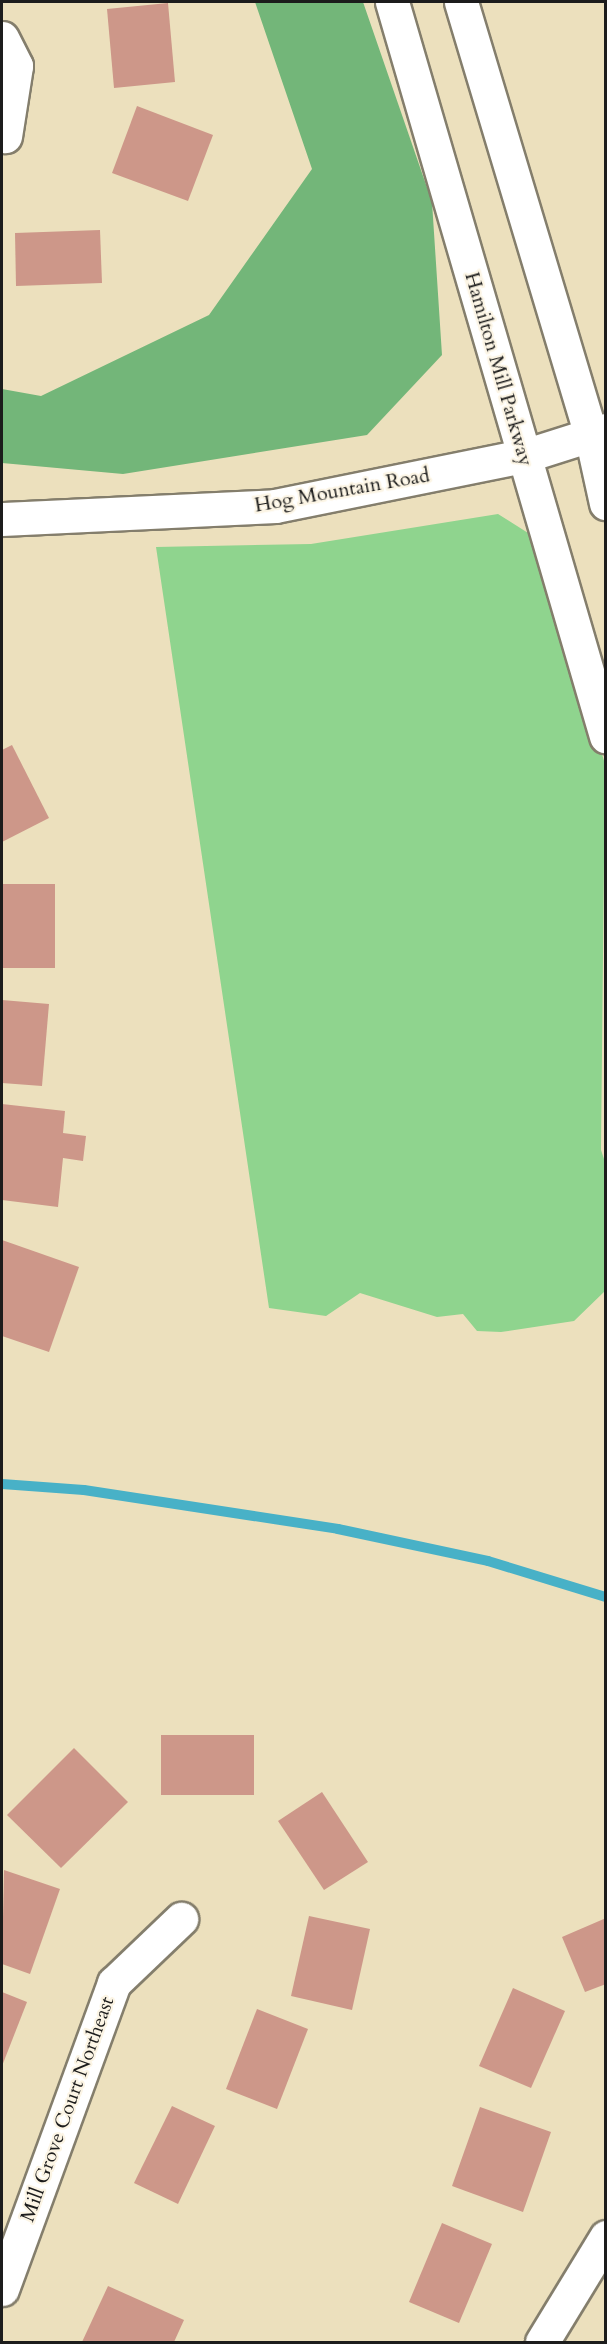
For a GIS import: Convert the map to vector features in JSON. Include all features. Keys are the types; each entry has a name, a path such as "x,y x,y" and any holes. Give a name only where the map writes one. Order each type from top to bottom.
{"street":[{"name":"Hamilton Mill Parkway","path":"392,2 606,736"},
{"path":"461,2 598,433 606,503"},
{"path":"2,38 16,66 5,136"},
{"name":"Hog Mountain Road","path":"2,519 275,506 524,456 598,433"},
{"name":"Mill Grove Court Northeast","path":"2,2289 114,1983 181,1919"},
{"path":"542,2343 606,2237"}],"green space":[{"path":"255,2 363,2 432,202 442,355 367,435 123,474 2,463 2,389 41,396 209,315 312,169"},
{"path":"498,514 536,538 605,764 601,1150 606,1165 605,1291 574,1321 501,1332 477,1331 463,1314 437,1317 360,1293 326,1316 269,1308 156,547 311,544"}],"building":[{"path":"168,3 175,82 114,88 107,9"},
{"path":"137,106 213,135 188,201 112,173"},
{"path":"100,230 102,283 16,286 15,233"},
{"path":"12,745 49,818 2,842 2,750"},
{"path":"2,884 55,884 55,968 2,968"},
{"path":"2,1000 49,1004 42,1086 2,1083"},
{"path":"2,1104 65,1111 63,1133 86,1136 83,1161 63,1158 58,1207 2,1200"},
{"path":"2,1240 79,1267 49,1352 2,1336"},
{"path":"161,1735 254,1735 254,1795 161,1795"},
{"path":"74,1748 128,1802 61,1868 7,1815"},
{"path":"322,1792 368,1862 324,1890 278,1821"},
{"path":"4,1870 60,1889 30,1974 2,1964"},
{"path":"309,1916 370,1929 352,2010 291,1996"},
{"path":"606,1918 606,1984 585,1992 562,1937"},
{"path":"513,1988 565,2011 531,2088 479,2066"},
{"path":"2,1992 27,2002 2,2066"},
{"path":"257,2009 308,2029 277,2109 226,2089"},
{"path":"172,2106 215,2126 178,2204 134,2183"},
{"path":"480,2107 551,2132 523,2212 452,2186"},
{"path":"442,2223 492,2244 459,2323 409,2302"},
{"path":"108,2286 184,2320 174,2342 82,2342"}],"waterway":[{"path":"2,1484 84,1490 338,1529 488,1561 606,1597"}]}
